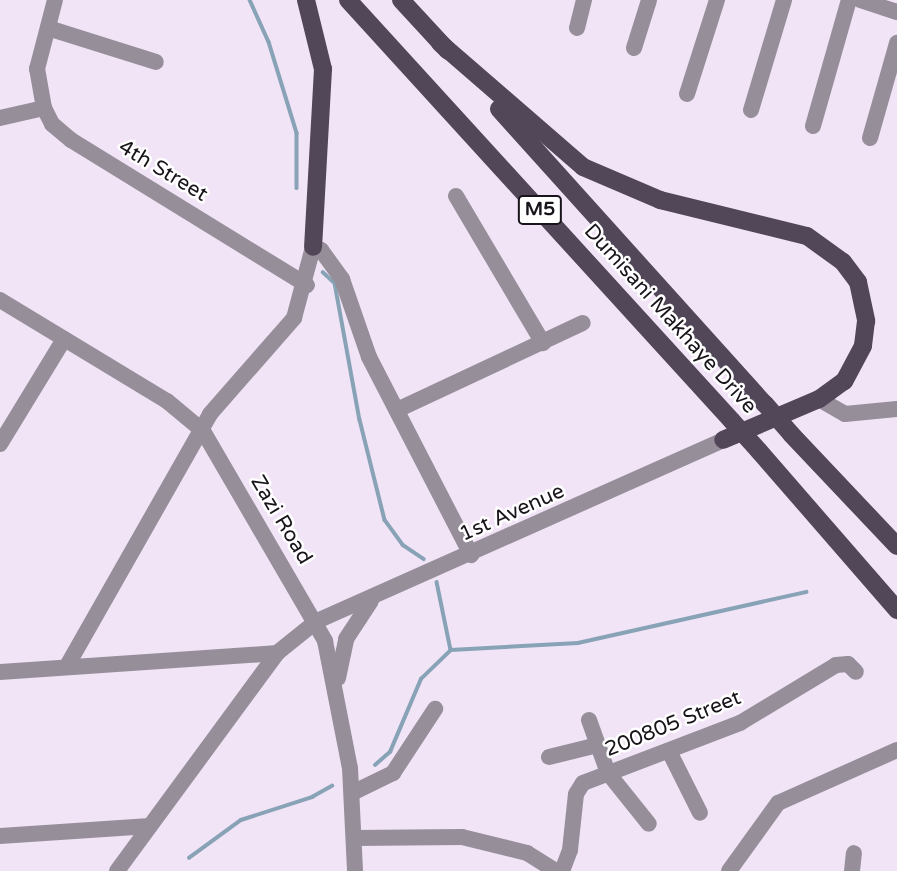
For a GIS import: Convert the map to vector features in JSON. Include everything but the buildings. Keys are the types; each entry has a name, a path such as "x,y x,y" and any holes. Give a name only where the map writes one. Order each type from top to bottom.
{"main road":[{"path":"306,0 323,69 313,247"},
{"name":"Dumisani Makhaye Drive","path":"348,0 732,421 897,610"},
{"name":"M5","path":"401,0 440,43"},
{"path":"440,43 583,167 660,200 807,236 843,261 864,300 863,346 844,381 819,400 723,440"},
{"name":"Dumisani Makhaye Drive","path":"440,43 791,435 897,546"}],"street":[{"path":"0,118 44,108 37,69 55,0"},
{"path":"577,28 584,0"},
{"path":"634,48 649,0"},
{"path":"687,94 716,0"},
{"path":"751,110 784,0"},
{"path":"813,127 849,0"},
{"path":"860,0 897,12"},
{"path":"48,28 156,62"},
{"path":"870,138 897,43"},
{"name":"4th Street","path":"44,108 71,141 306,285"},
{"path":"456,196 543,342"},
{"path":"67,666 203,431 210,414 286,330 306,285 313,247 321,250 342,279 369,358 471,555"},
{"name":"Zazi Road","path":"0,300 167,401 203,431 317,621 336,686 352,793 355,871"},
{"path":"397,410 583,323"},
{"path":"0,444 64,339"},
{"path":"819,400 845,414 897,409"},
{"name":"1st Avenue","path":"117,871 277,653 317,621 471,555 723,440"},
{"path":"336,686 346,639 375,596"},
{"path":"0,672 277,653"},
{"name":"200805 Street","path":"553,870 570,850 578,789 608,773 740,723 823,671 842,664 856,672"},
{"path":"352,793 372,786 398,768 435,709"},
{"path":"589,720 608,773 649,824"},
{"path":"549,757 597,745"},
{"path":"729,871 778,803 897,750"},
{"path":"669,751 700,813"},
{"path":"0,836 150,826"},
{"path":"355,838 462,837 517,849 553,870"},
{"path":"852,871 854,853"}],"waterway":[{"path":"250,0 269,42 297,133 297,188"},
{"path":"323,272 335,283 360,420 385,520 403,545 424,559"},
{"path":"437,582 451,650"},
{"path":"375,765 390,752 421,679 451,650 578,643 806,592"},
{"path":"189,858 241,820 312,797 332,786"}]}
